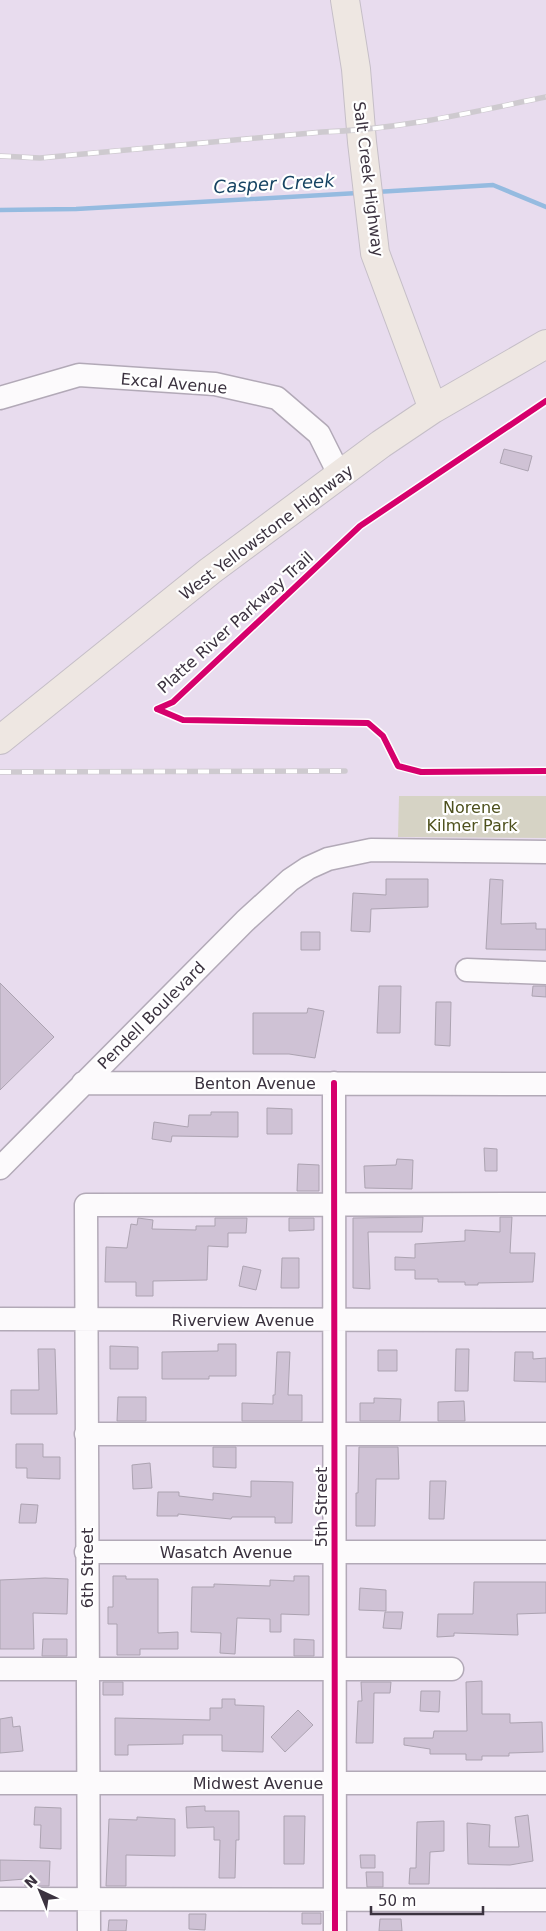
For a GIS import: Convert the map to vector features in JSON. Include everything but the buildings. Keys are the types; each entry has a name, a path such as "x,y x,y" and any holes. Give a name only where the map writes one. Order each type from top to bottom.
{"main road":[{"name":"Salt Creek Highway","path":"345,0 356,69 362,142 375,253 433,408"},
{"name":"West Yellowstone Highway","path":"0,740 210,572 433,408 546,344"}],"street":[{"name":"Excal Avenue","path":"0,398 79,375 215,384 277,398 319,434 340,476"},
{"name":"Pendell Boulevard","path":"0,1168 268,898 308,868 328,859 371,850 546,852"},
{"path":"467,970 546,973"},
{"name":"5th Street","path":"334,1083 335,1931"},
{"name":"Benton Avenue","path":"83,1084 546,1084"},
{"path":"334,1205 546,1204"},
{"name":"6th Street","path":"89,1931 86,1205 334,1205"},
{"name":"Riverview Avenue","path":"0,1319 546,1320"},
{"path":"86,1434 546,1434"},
{"name":"Wasatch Avenue","path":"86,1552 546,1552"},
{"path":"0,1668 452,1669"},
{"name":"Midwest Avenue","path":"0,1783 546,1783"},
{"path":"0,1899 546,1900"}],"green space":[{"name":"Norene Kilmer Park","path":"399,796 546,796 546,838 398,837"}],"waterway":[{"name":"Casper Creek","path":"376,192 493,185 546,207"},
{"name":"Casper Creek","path":"0,210 76,209 358,193"}],"railway":[{"path":"0,156 40,158 379,128 546,97"},
{"path":"0,772 345,771"}],"cycle path":[{"name":"Platte River Parkway Trail","path":"157,709 173,702 360,526 546,401"},
{"path":"157,709 183,720 368,723 383,736 398,766 421,772 546,771"},
{"path":"334,1083 335,1931"}]}
